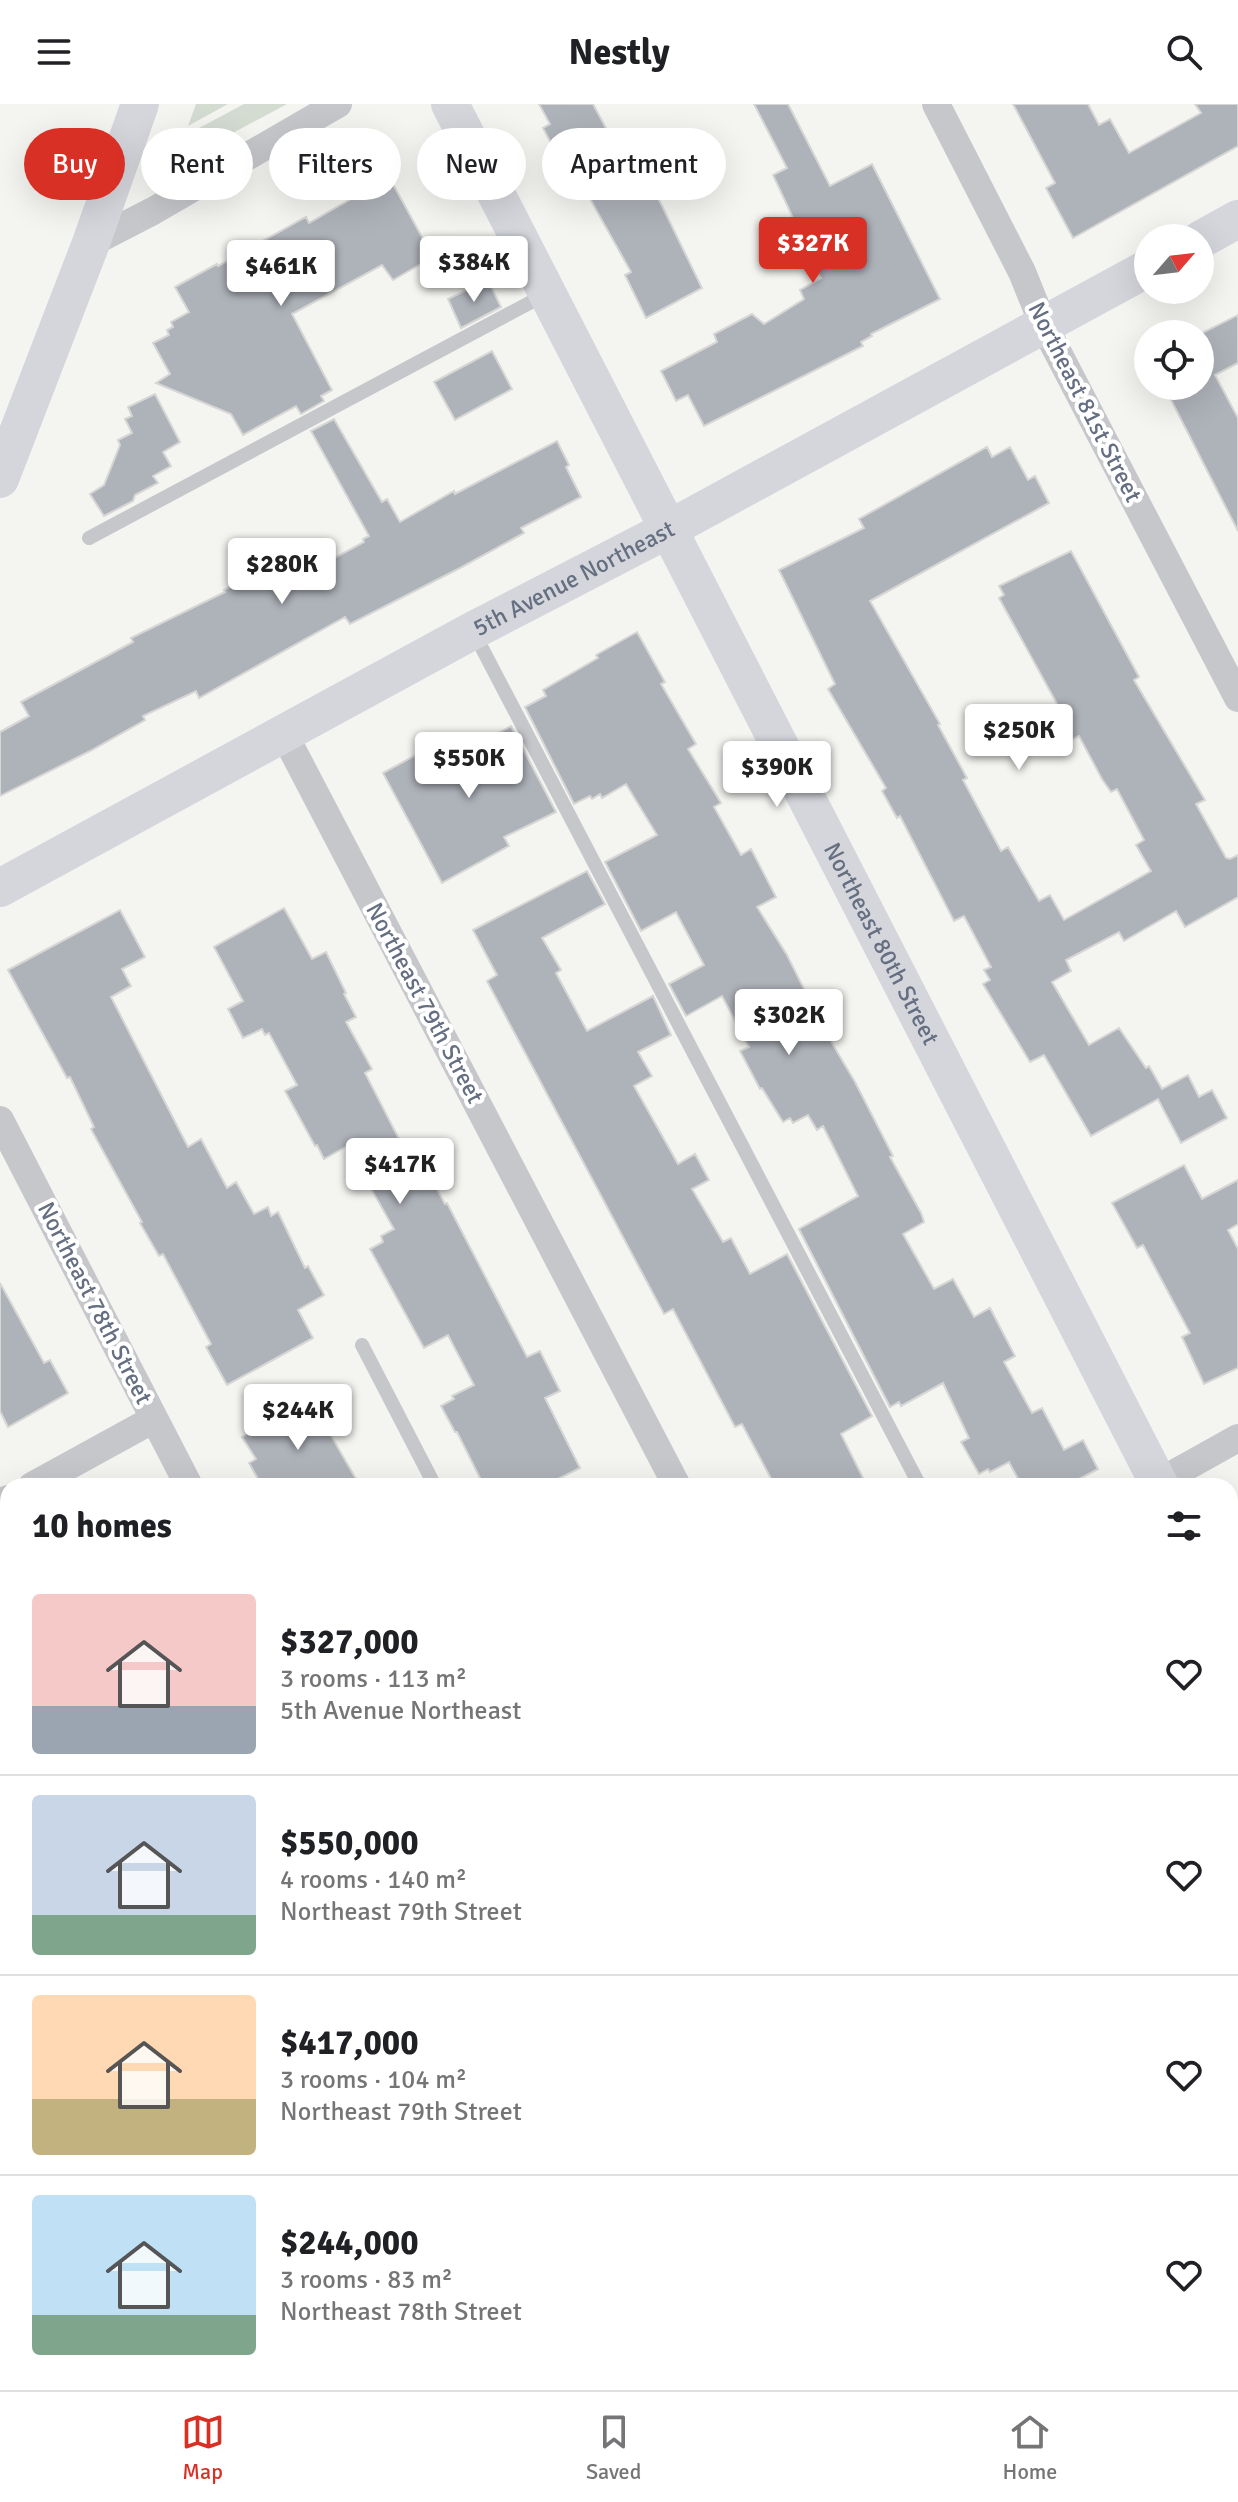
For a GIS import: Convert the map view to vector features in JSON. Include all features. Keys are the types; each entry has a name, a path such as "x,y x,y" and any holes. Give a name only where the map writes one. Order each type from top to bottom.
{"main road":[{"path":"0,479 91,243 140,104"},
{"name":"Northeast 80th Street","path":"450,104 1153,1478"},
{"path":"1214,232 1238,219"},
{"name":"5th Avenue Northeast","path":"0,888 1134,275"}],"street":[{"path":"91,243 338,104"},
{"name":"Northeast 81st Street","path":"936,104 1022,272 1043,324 1238,698"},
{"name":"Northeast 79th Street","path":"284,734 673,1478"},
{"name":"Northeast 78th Street","path":"0,1120 185,1478"},
{"path":"47,1478 154,1419"},
{"path":"1169,1478 1238,1438"}],"lane":[{"path":"89,538 548,293"},
{"path":"472,631 916,1478"},
{"path":"362,1345 431,1478"}],"shaded area":[{"path":"196,104 228,104 188,126"},
{"path":"244,104 287,104 242,128 199,128"}],"building":[{"path":"539,104 593,104 606,128 543,128 550,124"},
{"path":"754,104 788,104 830,186 872,164 940,299 871,334 861,342 863,346 704,426 688,395 676,401 661,371 717,342 714,334 752,314 764,324 804,299 800,290 821,278 773,175 787,168"},
{"path":"1013,104 1088,104 1099,125 1110,119 1129,153 1201,113 1195,104 1238,104 1238,146 1073,238 1046,188 1055,183"},
{"path":"401,199 433,257 393,280 382,265 292,314 332,390 321,396 324,401 301,414 296,406 243,435 231,414 156,383 170,374 153,343 169,335 167,330 173,327 171,322 189,312 175,287 306,217 309,223 349,200"},
{"path":"591,200 659,200 702,288 646,318 625,275 631,272"},
{"path":"488,280 501,307 461,328 448,299"},
{"path":"1238,315 1238,363 1215,375 1238,418 1238,531 1171,400 1214,400 1214,327"},
{"path":"492,351 512,389 455,420 434,382"},
{"path":"155,394 180,442 163,452 171,466 153,476 158,483 104,516 90,494 104,485 120,445 118,440 132,433 125,419 132,416 128,407"},
{"path":"334,419 382,502 387,499 400,522 454,491 455,494 557,441 581,497 521,528 524,533 460,568 350,624 345,617 199,698 196,691 143,716 145,720 90,751 0,796 0,732 29,716 21,702 133,642 131,638 225,592 287,556 293,568 301,564 307,573 364,542 363,539 369,536 311,431"},
{"path":"987,447 992,457 1010,447 1028,480 1035,476 1049,503 870,601 940,724 967,778 963,780 1001,851 1008,847 1039,901 1050,895 1064,920 1151,871 1136,845 1144,840 1117,789 1111,792 1079,736 1069,741 1055,716 1062,713 999,598 1004,595 999,586 1071,551 1139,677 1134,680 1205,800 1196,804 1226,858 1238,855 1238,897 1185,927 1176,911 1124,941 1119,932 1066,960 1071,971 1052,982 1089,1045 1119,1028 1146,1068 1149,1066 1162,1089 1188,1075 1199,1097 1212,1090 1227,1118 1181,1143 1158,1099 1091,1136 1044,1055 1030,1062 983,984 990,980 984,970 991,967 964,916 954,921 900,816 897,818 882,791 886,788 828,689 835,684 779,570 864,528 859,519"},
{"path":"637,632 665,682 661,684 696,744 688,749 721,803 714,807 741,855 751,849 776,897 757,907 787,955 921,1213 924,1222 903,1234 934,1289 953,1279 974,1317 990,1308 1015,1356 1004,1362 1032,1413 1042,1408 1064,1450 1083,1440 1098,1469 1081,1478 1018,1478 1009,1462 979,1474 961,1442 969,1438 943,1383 901,1406 899,1402 890,1407 799,1229 858,1196 823,1126 817,1130 808,1115 793,1123 790,1118 783,1122 760,1089 740,1051 749,1047 722,996 686,1016 669,984 704,965 676,912 641,931 605,862 657,835 626,784 602,798 600,794 592,799 590,796 574,804 525,707 546,696 543,690 598,658 596,655"},
{"path":"511,726 556,812 504,837 509,846 442,883 383,773 436,744 438,748 446,743 454,757"},
{"path":"587,871 605,904 542,938 561,970 556,973 587,1031 653,996 671,1035 638,1052 652,1076 634,1086 678,1164 695,1154 709,1180 692,1189 723,1242 731,1238 750,1274 787,1254 872,1416 841,1434 863,1478 771,1478 742,1424 735,1427 673,1309 664,1314 487,981 497,975 473,930"},
{"path":"284,908 312,959 326,952 356,1017 346,1022 372,1069 365,1073 398,1137 414,1162 417,1160 422,1169 425,1167 447,1203 527,1357 540,1351 560,1391 545,1398 580,1468 560,1478 480,1478 441,1406 454,1399 452,1396 474,1385 448,1335 424,1348 370,1249 383,1242 381,1236 394,1229 347,1146 324,1159 315,1146 285,1091 297,1085 269,1033 265,1035 262,1029 243,1038 228,1009 243,1001 214,947"},
{"path":"120,910 145,957 122,969 131,986 111,997 188,1147 201,1139 227,1188 236,1182 254,1214 268,1207 271,1216 278,1212 305,1268 308,1266 324,1295 298,1310 313,1338 227,1385 206,1347 211,1344 163,1254 159,1256 140,1223 91,1129 94,1127 70,1077 67,1078 8,970"},
{"path":"1184,1165 1202,1199 1238,1180 1238,1224 1228,1230 1238,1249 1238,1368 1204,1384 1182,1337 1190,1333 1143,1245 1137,1248 1112,1203"},
{"path":"0,1283 44,1363 50,1360 68,1393 8,1427 0,1411"},
{"path":"310,1399 355,1478 257,1478 249,1463 256,1459 242,1437"}]}
